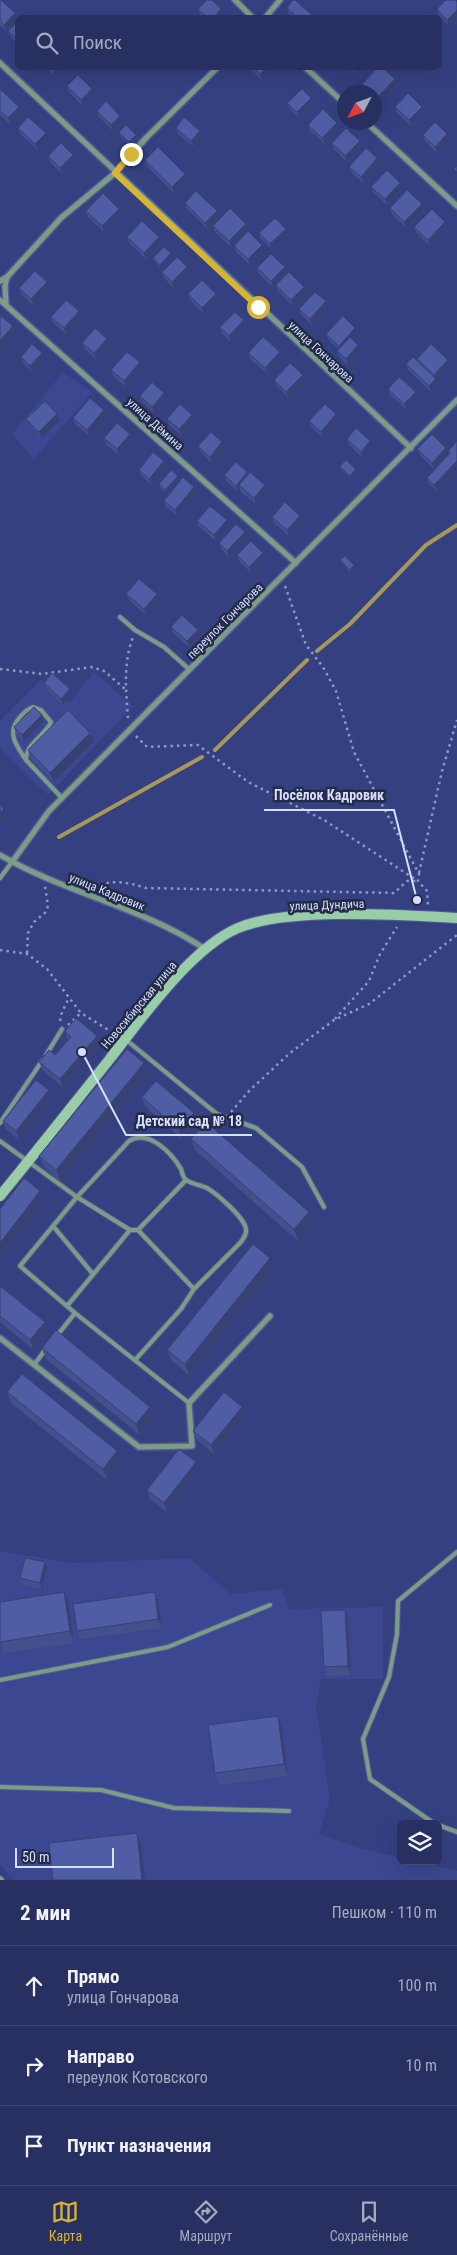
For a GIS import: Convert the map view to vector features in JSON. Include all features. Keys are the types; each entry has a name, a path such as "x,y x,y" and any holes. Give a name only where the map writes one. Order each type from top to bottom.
{"main road":[{"name":"улица Дундича","path":"206,950 238,928 269,920 338,916 457,918"},
{"name":"Новосибирская улица","path":"0,1196 155,1003 206,950"}],"street":[{"path":"235,0 250,15"},
{"path":"268,15 280,0"},
{"name":"улица Гончарова","path":"0,63 410,448"},
{"path":"0,281 7,277 61,218 115,173 146,138 215,70"},
{"path":"308,70 337,97"},
{"path":"375,130 457,206"},
{"path":"6,304 5,286 7,277"},
{"name":"улица Дёмина","path":"0,300 296,563"},
{"name":"переулок Гончарова","path":"12,862 28,837 62,798 457,400"},
{"name":"улица Кадровик","path":"0,855 43,877 175,931 206,950"},
{"path":"0,1338 139,1447 192,1446 189,1403 270,1316"}],"lane":[{"path":"120,617 135,630 164,647 190,670"},
{"path":"26,760 26,754 32,744 51,722 41,710 33,707 22,714 14,724 13,740 26,760 62,798"},
{"path":"0,878 12,862"},
{"path":"0,1123 62,1029"},
{"path":"125,1039 217,1114 256,1128 302,1167 324,1207"},
{"path":"136,1359 181,1309 194,1289 240,1243 246,1234 246,1228 241,1219 222,1200 206,1188 186,1180 180,1168 160,1146 144,1136 136,1136 129,1141 77,1197 20,1266 66,1306 136,1359 189,1403"},
{"path":"0,1141 29,1160 77,1197 130,1230 138,1230 186,1180"},
{"path":"53,1226 93,1274"},
{"path":"66,1306 130,1230"},
{"path":"138,1230 194,1289"},
{"path":"34,1365 75,1313"},
{"path":"429,1820 370,1779 363,1739 389,1677 397,1634 398,1601 457,1552"},
{"path":"0,1680 168,1646 270,1605"},
{"path":"0,1788 101,1790 174,1808 289,1811"},
{"path":"442,1826 457,1832"}],"path":[{"path":"282,578 306,645 323,667 336,690 354,752 419,874"},
{"path":"135,630 127,660 126,690 130,730 147,747 198,745 248,782 324,820 418,881 427,891 427,916"},
{"path":"0,669 42,674 92,667 104,671 126,690"},
{"path":"418,881 442,771 457,720"},
{"path":"27,954 28,933 34,922 46,912 48,906 43,877"},
{"path":"82,892 103,883 125,881 146,888 394,893 407,881 418,881"},
{"path":"227,1118 250,1090 290,1053 334,1020 369,981 380,954 404,916"},
{"path":"334,1020 369,1004 457,935"},
{"path":"0,950 27,954 47,969 81,1012 125,1039"},
{"path":"62,1029 62,1012 69,998"},
{"path":"62,1029 81,1012"}],"shaded area":[{"path":"63,372 92,392 34,459 12,434"},
{"path":"94,672 133,706 48,795 0,748 0,721 41,680 70,702"},
{"path":"0,1551 73,1563 189,1558 231,1594 282,1589 289,1609 383,1607 383,1679 321,1679 316,1706 330,1799 319,1834 359,1848 397,1857 397,1865 432,1865 457,1871 457,1880 14,1880 0,1865"}],"building":[{"path":"1,0 15,13 4,25 0,21"},
{"path":"207,0 212,0 221,9 216,15 205,15 198,9"},
{"path":"295,0 312,15 295,15 287,8"},
{"path":"446,0 455,0 457,2 457,10 447,20 437,9"},
{"path":"15,24 15,37 8,31"},
{"path":"256,70 264,70 260,74"},
{"path":"375,70 385,70 395,79 382,93 382,85 362,84"},
{"path":"78,75 92,89 81,100 67,86"},
{"path":"0,89 19,107 8,118 0,111"},
{"path":"302,89 311,98 297,112 287,103"},
{"path":"408,93 422,107 409,120 395,107"},
{"path":"106,101 120,116 111,125 97,111"},
{"path":"323,109 337,123 322,138 308,125"},
{"path":"28,117 46,133 35,144 18,128"},
{"path":"184,117 200,131 191,141 176,128"},
{"path":"435,122 447,134 435,147 423,135"},
{"path":"126,125 136,135 129,142 119,132"},
{"path":"344,130 348,130 360,141 345,156 332,143"},
{"path":"61,143 73,155 60,168 48,156"},
{"path":"158,147 185,174 172,187 145,160"},
{"path":"366,148 377,158 361,177 349,167"},
{"path":"387,170 400,183 385,199 371,187"},
{"path":"407,190 422,204 404,222 390,208"},
{"path":"196,191 217,211 205,223 185,203"},
{"path":"103,193 119,209 102,226 86,211"},
{"path":"230,208 246,224 229,241 213,226"},
{"path":"432,209 445,222 428,240 414,227"},
{"path":"275,218 286,229 270,244 259,233"},
{"path":"142,221 159,237 144,253 127,237"},
{"path":"248,231 262,245 248,259 234,246"},
{"path":"164,247 171,253 160,265 153,258"},
{"path":"271,254 285,267 271,281 257,268"},
{"path":"177,257 187,267 172,282 162,272"},
{"path":"35,271 47,282 31,299 19,288"},
{"path":"289,272 304,287 291,300 276,285"},
{"path":"202,280 216,294 202,308 188,294"},
{"path":"315,292 326,301 310,319 299,309"},
{"path":"66,300 79,311 64,328 51,317"},
{"path":"235,312 244,320 229,336 220,327"},
{"path":"1,316 13,326 0,341 0,318"},
{"path":"343,316 355,328 339,346 326,334"},
{"path":"95,328 107,339 94,353 82,343"},
{"path":"263,337 280,352 265,368 248,353"},
{"path":"350,337 358,345 346,359 337,351"},
{"path":"32,344 42,353 30,366 21,357"},
{"path":"431,344 448,360 434,375 417,359"},
{"path":"127,352 140,362 124,381 111,370"},
{"path":"413,357 436,379 429,386 406,364"},
{"path":"290,363 303,375 286,392 274,380"},
{"path":"399,377 416,392 404,404 388,389"},
{"path":"152,382 164,393 152,407 140,396"},
{"path":"90,398 104,410 87,430 73,418"},
{"path":"45,401 57,414 39,432 26,419"},
{"path":"180,404 192,415 179,429 167,419"},
{"path":"325,404 336,414 321,432 309,421"},
{"path":"117,423 130,434 117,449 104,438"},
{"path":"356,428 370,441 361,452 347,439"},
{"path":"211,432 222,442 210,457 198,446"},
{"path":"432,434 446,448 432,463 417,449"},
{"path":"457,441 457,461 434,485 427,478 450,453 448,451"},
{"path":"153,452 164,461 149,479 139,470"},
{"path":"346,460 356,469 350,476 340,466"},
{"path":"236,462 247,472 236,486 224,475"},
{"path":"171,470 178,476 165,490 159,484"},
{"path":"250,472 265,485 254,498 239,485"},
{"path":"183,477 194,487 175,510 164,501"},
{"path":"285,502 300,516 287,530 272,517"},
{"path":"210,506 227,520 214,535 197,521"},
{"path":"236,524 245,532 227,551 219,543"},
{"path":"251,541 263,553 249,567 237,555"},
{"path":"345,556 354,565 350,570 340,560"},
{"path":"139,579 157,594 144,609 126,594"},
{"path":"182,615 198,630 187,641 171,627"},
{"path":"52,673 70,689 61,699 44,683"},
{"path":"34,707 42,715 22,735 14,727"},
{"path":"68,710 90,733 50,773 28,750"},
{"path":"0,805 4,809 0,813"},
{"path":"76,1018 97,1036 60,1079 39,1062 49,1050 55,1055 71,1037 65,1031"},
{"path":"127,1049 144,1063 56,1170 39,1156"},
{"path":"36,1080 49,1090 16,1131 3,1121"},
{"path":"156,1081 194,1113 179,1130 142,1097"},
{"path":"206,1122 309,1212 294,1229 191,1139"},
{"path":"24,1178 40,1191 0,1243 0,1209"},
{"path":"253,1244 270,1258 185,1364 167,1350"},
{"path":"0,1286 45,1322 30,1340 0,1316"},
{"path":"56,1330 150,1407 136,1424 42,1348"},
{"path":"22,1374 117,1451 103,1469 7,1392"},
{"path":"224,1392 242,1407 211,1445 193,1431"},
{"path":"179,1449 196,1462 164,1503 147,1490"},
{"path":"25,1558 45,1562 40,1583 20,1578"},
{"path":"64,1592 70,1631 0,1642 0,1602"},
{"path":"155,1592 158,1619 77,1631 73,1604"},
{"path":"345,1610 348,1666 324,1667 321,1611"},
{"path":"278,1716 284,1764 215,1773 208,1725"},
{"path":"137,1833 142,1880 53,1880 49,1843"}],"waterway":[{"path":"317,651 350,624 426,545 457,525"},
{"path":"215,750 307,660"},
{"path":"59,837 202,757"}],"place":[{"name":"Посёлок Кадровик","path":"417,900"},
{"name":"Детский сад № 18","path":"82,1052"}],"route":[{"path":"131,154 115,173 258,307"}]}
